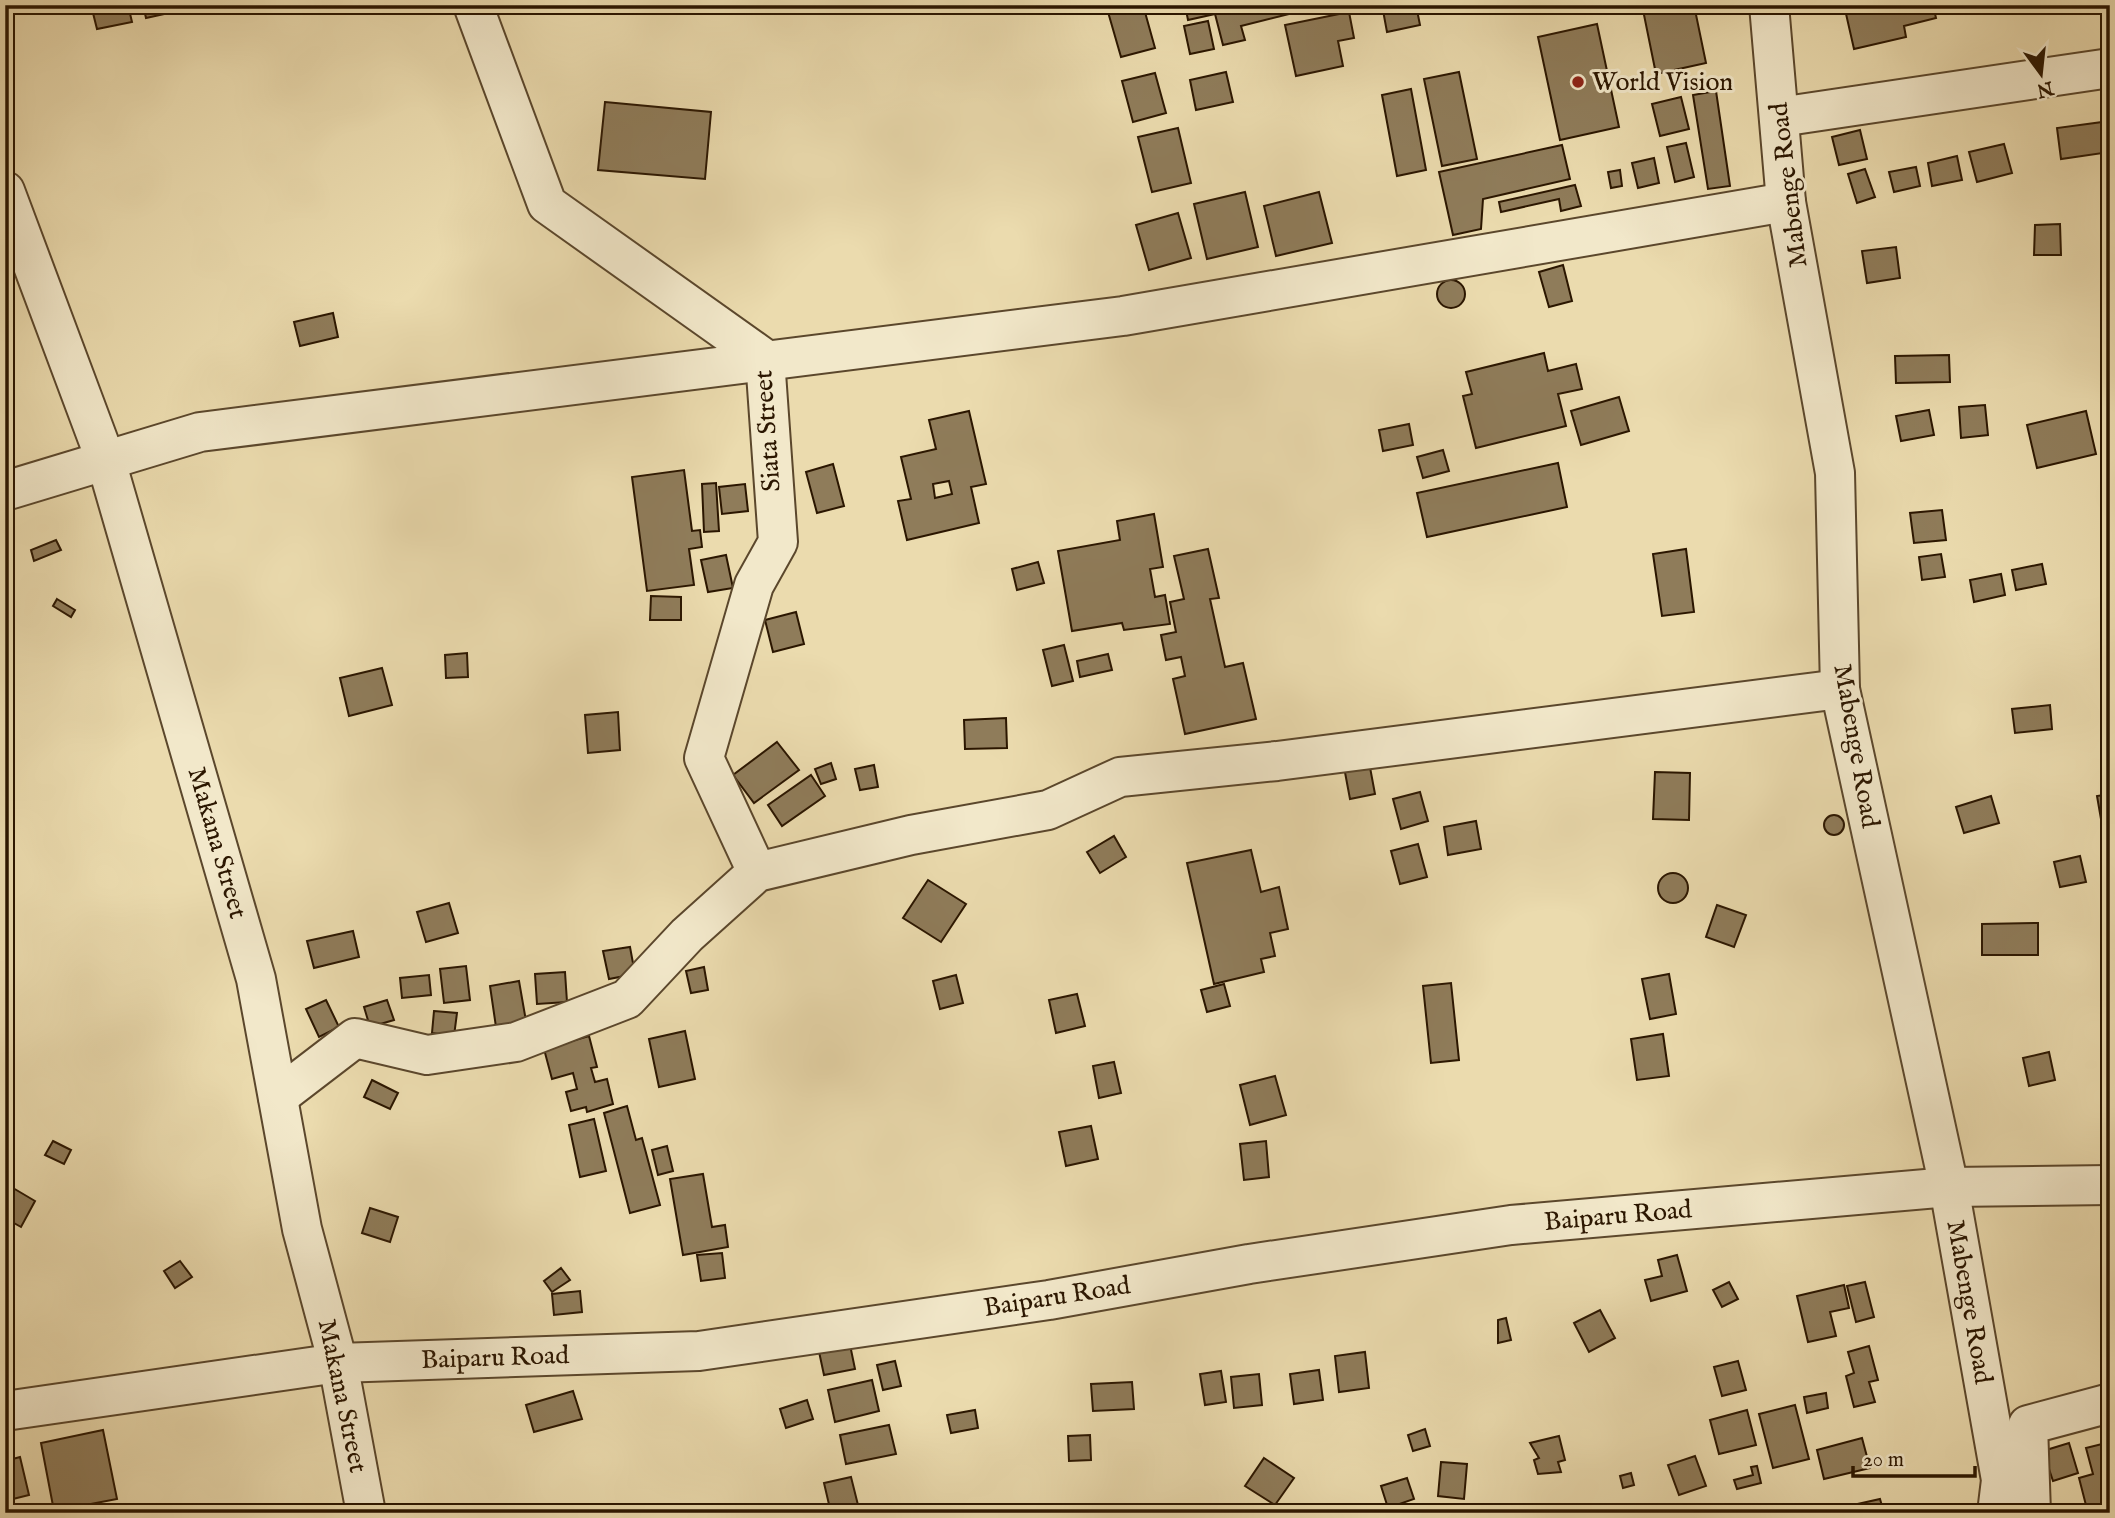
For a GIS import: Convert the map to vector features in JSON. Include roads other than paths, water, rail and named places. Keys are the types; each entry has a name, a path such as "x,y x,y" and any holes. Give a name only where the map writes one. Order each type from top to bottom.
{"street":[{"name":"Siata Street","path":"473,5 547,204 765,359 778,542 754,585 704,758 757,872"},
{"name":"Mabenge Road","path":"1769,5 1786,202 1835,473 1840,689 1949,1187 1999,1496"},
{"path":"1780,117 2110,68"},
{"name":"Makana Street","path":"5,191 106,461 256,979 302,1229 338,1363 366,1513"},
{"path":"5,491 200,432 1124,316 1786,202"},
{"path":"278,1097 355,1038 427,1055 516,1042 627,999 687,935 757,872 911,835 1048,810 1120,777 1277,761 1840,689"},
{"name":"Baiparu Road","path":"5,1410 338,1363 699,1350 1049,1300 1249,1264 1511,1225 1949,1187 2110,1185"},
{"path":"2031,1513 2028,1425 2110,1403"}],"place":[{"name":"World Vision","path":"1578,82"}]}
